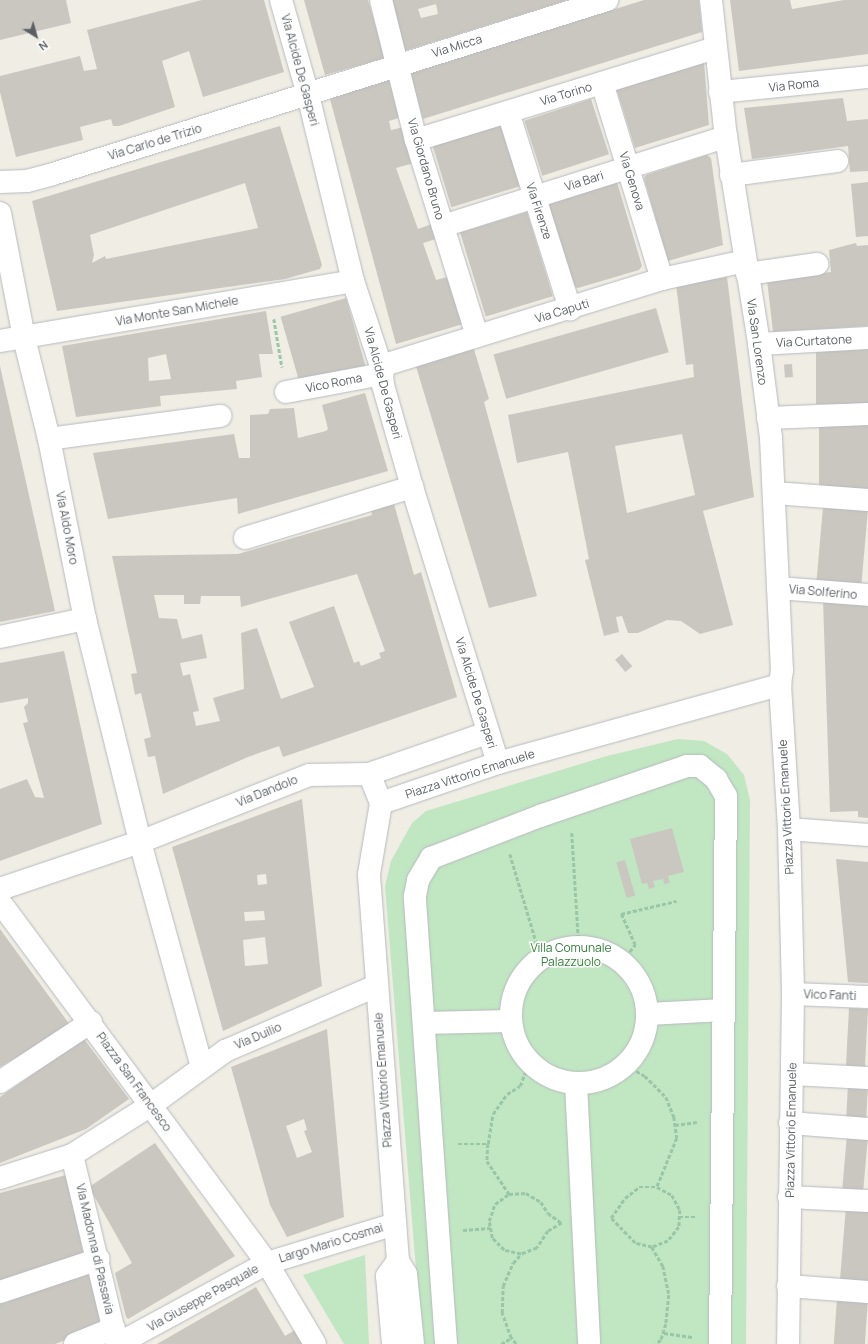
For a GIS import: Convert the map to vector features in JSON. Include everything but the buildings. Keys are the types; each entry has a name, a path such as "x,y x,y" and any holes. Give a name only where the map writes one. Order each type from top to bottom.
{"street":[{"name":"Via Alcide De Gasperi","path":"281,0 308,95 354,281 382,370 383,385 412,487 498,763"},
{"name":"Via Giordano Bruno","path":"381,0 416,140 477,336"},
{"name":"Via Micca","path":"308,95 398,64 607,0"},
{"name":"Via San Lorenzo","path":"711,0 720,92 731,175 759,344 768,418 774,494 782,670 780,686"},
{"name":"Via Torino","path":"416,140 715,48"},
{"name":"Via Roma","path":"720,92 868,77"},
{"name":"Via Genova","path":"602,83 662,278"},
{"name":"Via Carlo de Trizio","path":"0,182 27,180 53,174 308,95"},
{"name":"Via Firenze","path":"508,112 570,309"},
{"name":"Via Bari","path":"443,226 726,137"},
{"path":"731,175 837,161"},
{"name":"Via Aldo Moro","path":"0,213 24,338 49,439 85,619 140,842"},
{"name":"Via Caputi","path":"382,370 477,336 570,309 662,278 746,267 817,264"},
{"name":"Via Monte San Michele","path":"0,341 354,281"},
{"name":"Via Curtatone","path":"759,344 868,338"},
{"name":"Vico Roma","path":"286,392 382,370"},
{"path":"768,418 868,414"},
{"path":"49,439 220,416"},
{"path":"245,538 412,487"},
{"path":"774,494 868,500"},
{"name":"Via Solferino","path":"778,588 868,596"},
{"path":"0,637 85,619"},
{"name":"Piazza Vittorio Emanuele","path":"413,1344 406,1274 398,1261 376,986 370,874 381,803 498,763 780,686 789,829 793,994 788,1344"},
{"path":"381,803 369,774 488,733"},
{"path":"446,1344 415,896 418,880 431,858 503,830 687,766 700,766 716,779 726,796 720,1342"},
{"name":"Via Dandolo","path":"140,842 309,775 369,774"},
{"path":"789,829 868,835"},
{"path":"0,889 140,842 202,1067"},
{"name":"Piazza San Francesco","path":"0,902 267,1263"},
{"path":"579,946 609,953 622,961 637,977 646,996 648,1014 645,1035 638,1051 626,1065 612,1076 595,1082 576,1084 559,1081 543,1073 529,1062 517,1043 511,1021 512,1002 518,985 528,970 541,958 560,949 579,946"},
{"name":"Via Duilio","path":"0,1178 72,1155 151,1105 225,1051 376,986"},
{"name":"Vico Fanti","path":"793,994 868,997"},
{"path":"648,1014 724,1010"},
{"path":"424,1023 511,1021"},
{"path":"0,1082 90,1022"},
{"path":"792,1074 868,1078"},
{"path":"576,1084 588,1344"},
{"path":"790,1123 868,1129"},
{"name":"Via Madonna di Passavia","path":"72,1155 99,1259 116,1339"},
{"path":"789,1197 868,1201"},
{"name":"Largo Mario Cosmai","path":"316,1344 267,1263 395,1224"},
{"path":"0,1292 99,1259"},
{"path":"393,1344 387,1276 398,1261"},
{"name":"Via Giuseppe Pasquale","path":"75,1344 116,1339 267,1263"},
{"path":"788,1286 868,1292"}],"path":[{"path":"274,318 286,392"},
{"path":"570,806 579,946"},
{"path":"503,830 541,958"},
{"path":"622,961 635,945 621,914 676,901"},
{"path":"509,1194 487,1161 488,1144 493,1114 507,1094 520,1086 529,1062"},
{"path":"626,1065 645,1076 666,1097 674,1118 677,1138 668,1166 657,1187"},
{"path":"433,1145 488,1144"},
{"path":"657,1187 672,1195 680,1210 678,1227 668,1241 652,1247 635,1243 611,1218 625,1198 639,1188 657,1187"},
{"path":"516,1344 511,1338 502,1313 503,1286 513,1263 521,1254 537,1248 548,1231 562,1223 548,1213 541,1202 526,1193 509,1194 495,1204 489,1221 492,1238 504,1250 521,1254"},
{"path":"652,1247 663,1266 669,1295 664,1333 661,1340 656,1344"},
{"path":"664,1333 720,1342"},
{"path":"500,1344 511,1338"}],"green space":[{"name":"Villa Comunale Palazzuolo","path":"678,739 704,741 727,754 744,775 750,800 746,1344 422,1344 385,886 391,861 412,823 426,811 607,756"},
{"path":"365,1255 369,1344 344,1344 303,1275"}]}
